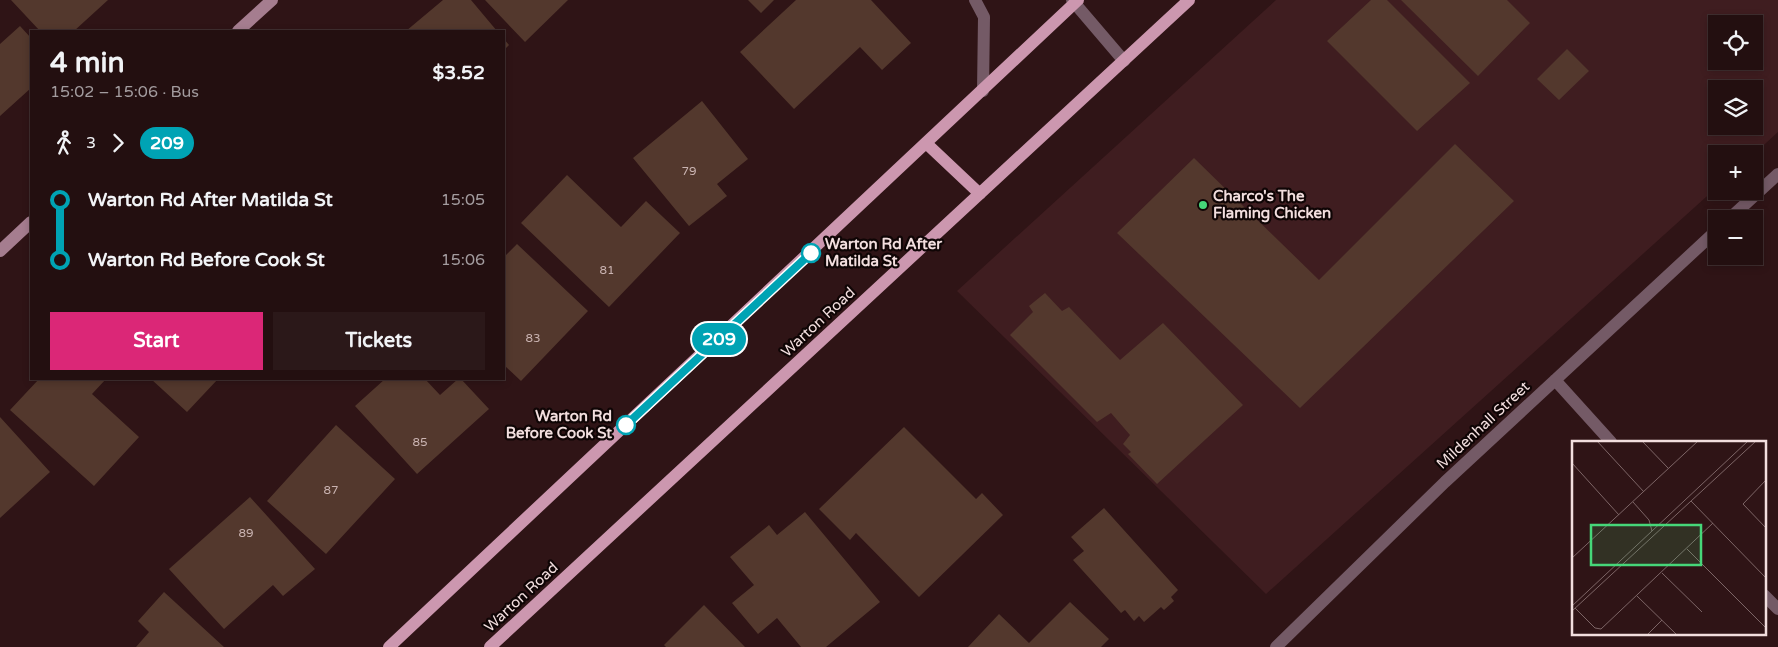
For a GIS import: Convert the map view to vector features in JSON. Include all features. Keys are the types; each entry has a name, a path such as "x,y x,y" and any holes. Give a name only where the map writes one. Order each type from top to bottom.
{"main road":[{"name":"Warton Road","path":"490,647 1189,0"},
{"path":"388,647 927,144 1075,1"},
{"path":"927,144 980,194"}],"street":[{"path":"239,30 272,0"},
{"path":"975,0 984,17 983,91"},
{"path":"1075,1 1124,61"},
{"path":"1740,210 1778,174"},
{"path":"0,251 30,223"},
{"name":"Mildenhall Street","path":"1276,647 1445,482 1708,238"},
{"path":"1555,380 1610,441"},
{"path":"1766,597 1778,609"}],"shaded area":[{"path":"1276,0 1778,0 1778,132 1763,146 1708,145 1708,195 1266,594 957,291"}],"building":[{"path":"11,0 108,0 75,30 39,30"},
{"path":"443,0 471,0 496,30 407,30"},
{"path":"485,0 568,0 525,42"},
{"path":"748,0 774,0 761,13"},
{"path":"796,0 871,0 911,43 882,70 860,47 794,109 740,52"},
{"path":"1371,0 1387,0 1470,83 1417,131 1327,41"},
{"path":"1401,0 1507,0 1530,23 1478,76"},
{"path":"20,26 30,37 30,89 0,116 0,44"},
{"path":"505,40 509,45 505,49"},
{"path":"1567,49 1589,71 1559,100 1537,79"},
{"path":"702,101 748,159 717,184 727,196 689,226 633,158"},
{"path":"1455,144 1514,201 1300,408 1117,233 1194,158 1319,280"},
{"path":"567,175 621,227 646,201 680,233 609,307 521,223"},
{"path":"517,244 588,311 521,381 505,366 505,256"},
{"path":"1045,293 1062,311 1069,307 1120,360 1163,323 1243,405 1157,484 1128,454 1131,452 1123,444 1130,435 1111,413 1097,422 1010,335 1033,312 1029,306"},
{"path":"38,380 105,380 92,394 139,437 94,486 10,410"},
{"path":"152,380 217,380 187,412"},
{"path":"384,380 426,380 440,395 457,380 462,380 489,409 417,474 355,406"},
{"path":"0,417 50,472 0,518"},
{"path":"336,425 395,479 326,554 267,501"},
{"path":"904,427 976,499 982,493 1003,515 919,597 856,533 850,540 819,509"},
{"path":"250,497 315,569 283,596 273,585 224,629 169,569"},
{"path":"1104,508 1178,590 1171,597 1174,601 1164,610 1161,607 1144,622 1139,616 1134,621 1125,610 1121,613 1073,560 1084,551 1071,537"},
{"path":"805,512 880,602 826,647 801,647 777,618 758,634 732,603 754,585 730,557 769,525 777,535"},
{"path":"164,592 224,647 136,647 149,632 138,621"},
{"path":"1070,602 1109,639 1101,647 968,647 999,614 1029,643"},
{"path":"704,605 745,647 666,647 664,645"}],"bus line":[{"name":"209","path":"626,425 811,253"}],"place":[{"name":"Charco's The Flaming Chicken","path":"1203,205"},
{"name":"Warton Rd After Matilda St","path":"811,253"},
{"name":"Warton Rd Before Cook St","path":"626,425"}]}
